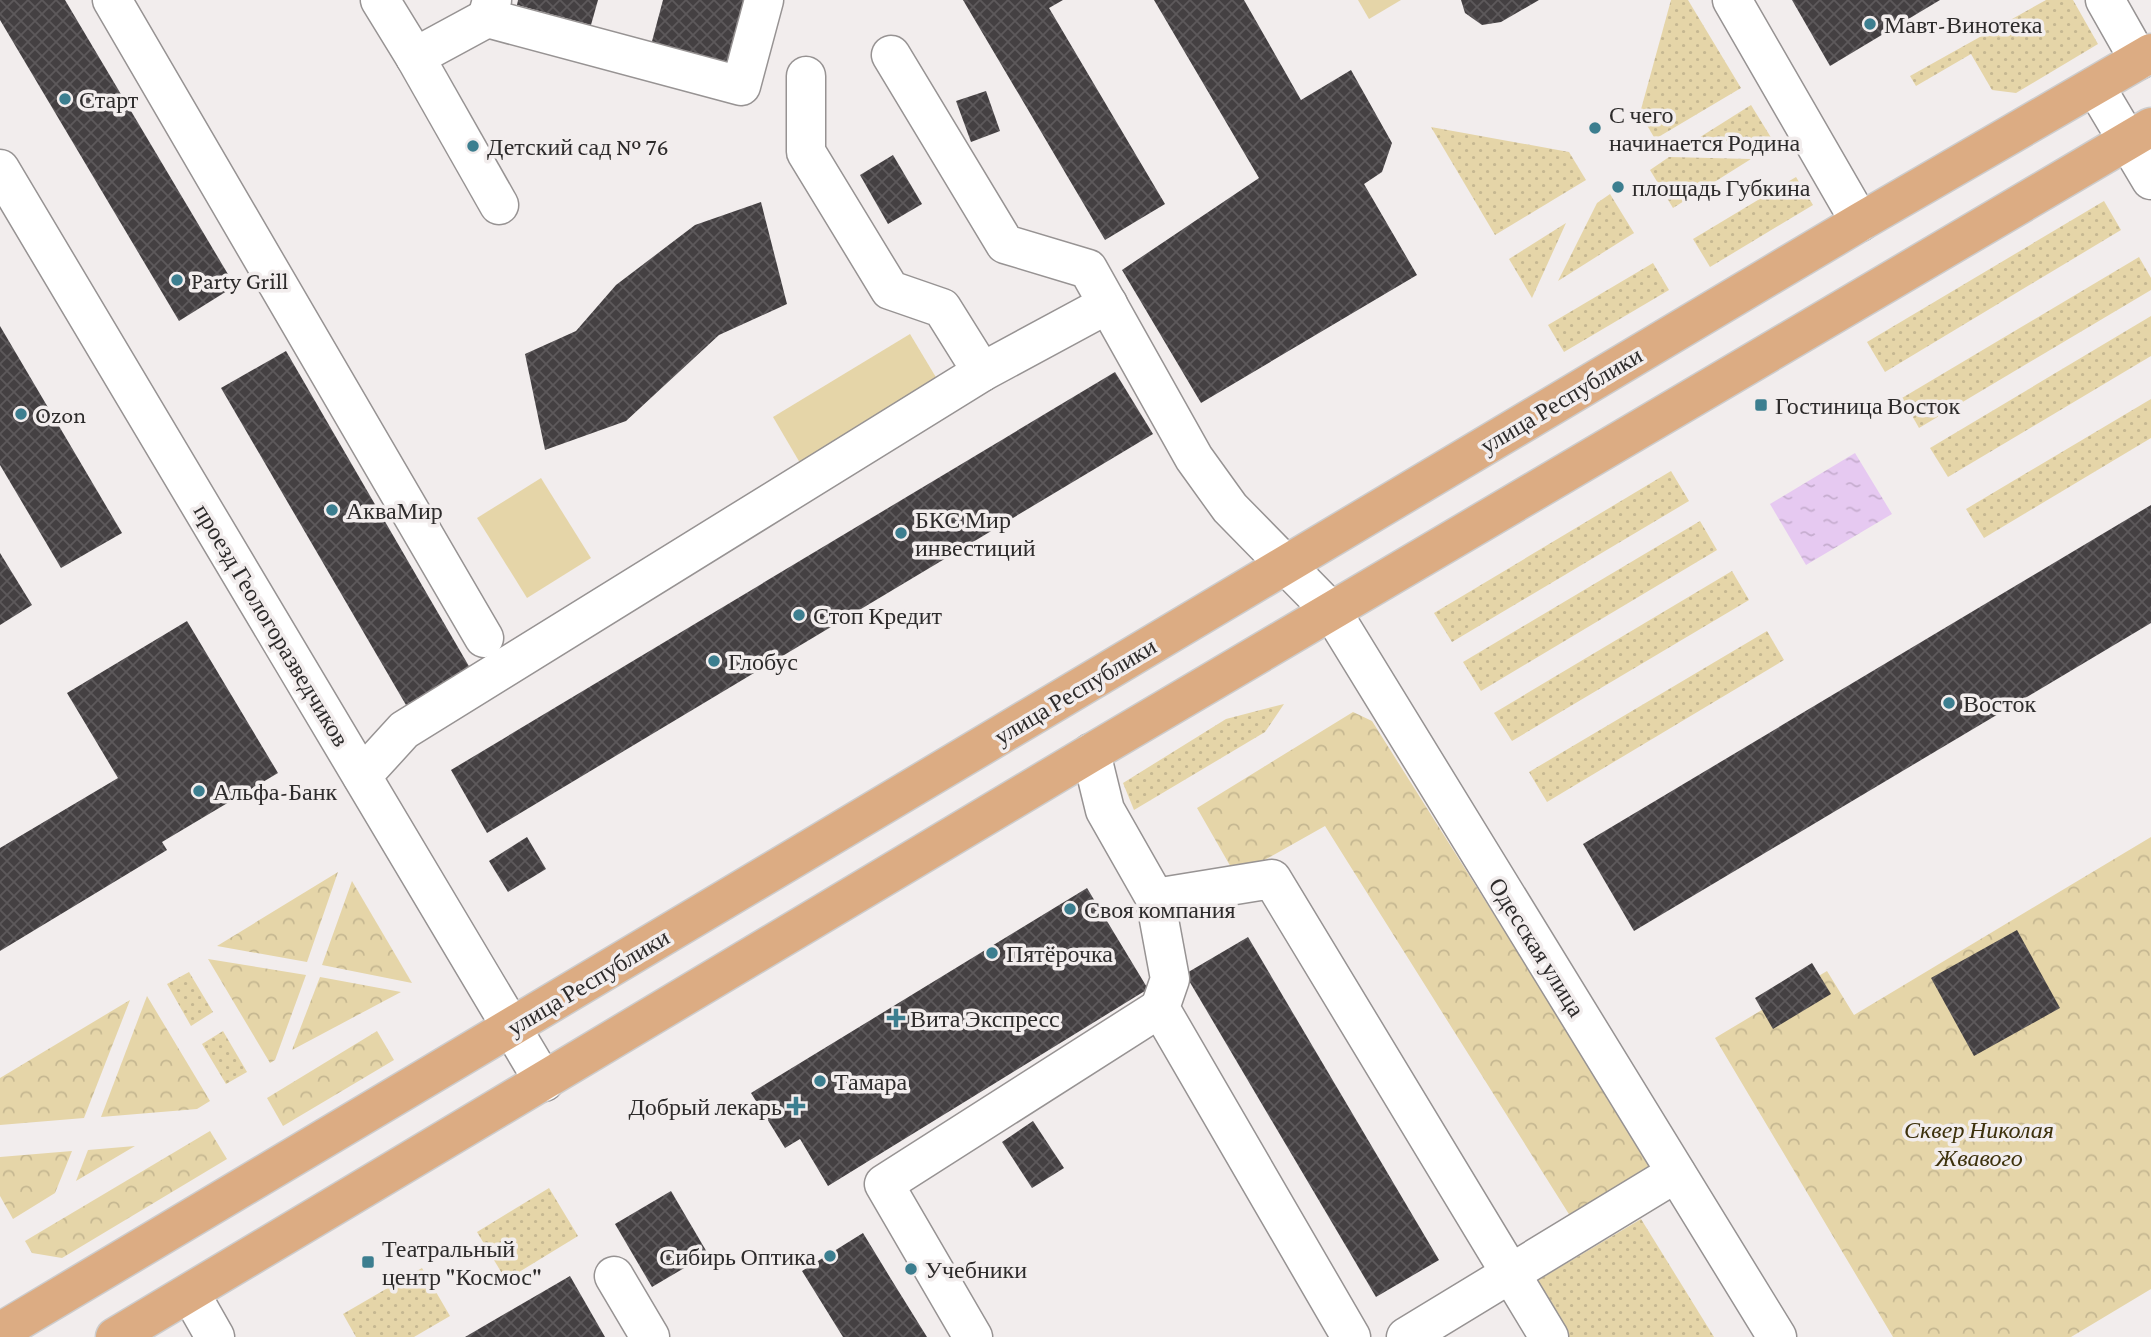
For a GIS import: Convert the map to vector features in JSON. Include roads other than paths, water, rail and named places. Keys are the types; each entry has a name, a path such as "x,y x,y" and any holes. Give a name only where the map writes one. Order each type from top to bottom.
{"main road":[{"name":"улица Республики","path":"0,1332 1860,222 2145,57"},
{"path":"115,1337 1091,753 2139,134"}],"street":[{"path":"112,0 484,638"},
{"path":"380,0 499,205"},
{"path":"415,57 490,9 741,86 764,0"},
{"path":"1732,0 1860,222"},
{"path":"2105,0 2145,57"},
{"name":"Одесская улица","path":"891,55 1005,244 1088,268 1194,458 1230,508 1332,612 1777,1337"},
{"path":"806,76 806,152 890,290 942,308 982,372"},
{"path":"2095,86 2139,134 2151,180"},
{"name":"проезд Геологоразведчиков","path":"0,169 544,1082"},
{"path":"362,776 404,730 982,372 1108,304"},
{"path":"973,1337 884,1184 1160,1008 1170,979 1155,898 1105,810 1091,753"},
{"path":"1155,898 1272,879 1549,1337"},
{"path":"1160,1008 1351,1337"},
{"path":"1406,1337 1676,1172"},
{"path":"614,1276 650,1337"},
{"path":"190,1293 215,1337"}],"water":[{"path":"1855,453 1892,514 1806,565 1770,504"}],"place":[{"name":"Мавт-Винотека","path":"1870,24"},
{"name":"Старт","path":"65,99"},
{"name":"С чего начинается Родина","path":"1595,128"},
{"name":"Детский сад № 76","path":"473,146"},
{"name":"площадь Губкина","path":"1618,187"},
{"name":"Party Grill","path":"177,280"},
{"name":"Гостиница Восток","path":"1761,405"},
{"name":"Ozon","path":"21,414"},
{"name":"АкваМир","path":"332,510"},
{"name":"БКС Мир инвестиций","path":"901,533"},
{"name":"Стоп Кредит","path":"799,615"},
{"name":"Глобус","path":"714,661"},
{"name":"Восток","path":"1949,703"},
{"name":"Альфа-Банк","path":"199,791"},
{"name":"Своя компания","path":"1070,909"},
{"name":"Пятёрочка","path":"992,953"},
{"name":"Вита Экспресс","path":"896,1018"},
{"name":"Тамара","path":"820,1081"},
{"name":"Добрый лекарь","path":"796,1106"},
{"name":"Сибирь Оптика","path":"830,1256"},
{"name":"Театральный центр \"Космос\"","path":"368,1262"},
{"name":"Учебники","path":"911,1269"}],"park label":[{"name":"Сквер Николая Жвавого","path":"1979,1143"}]}
